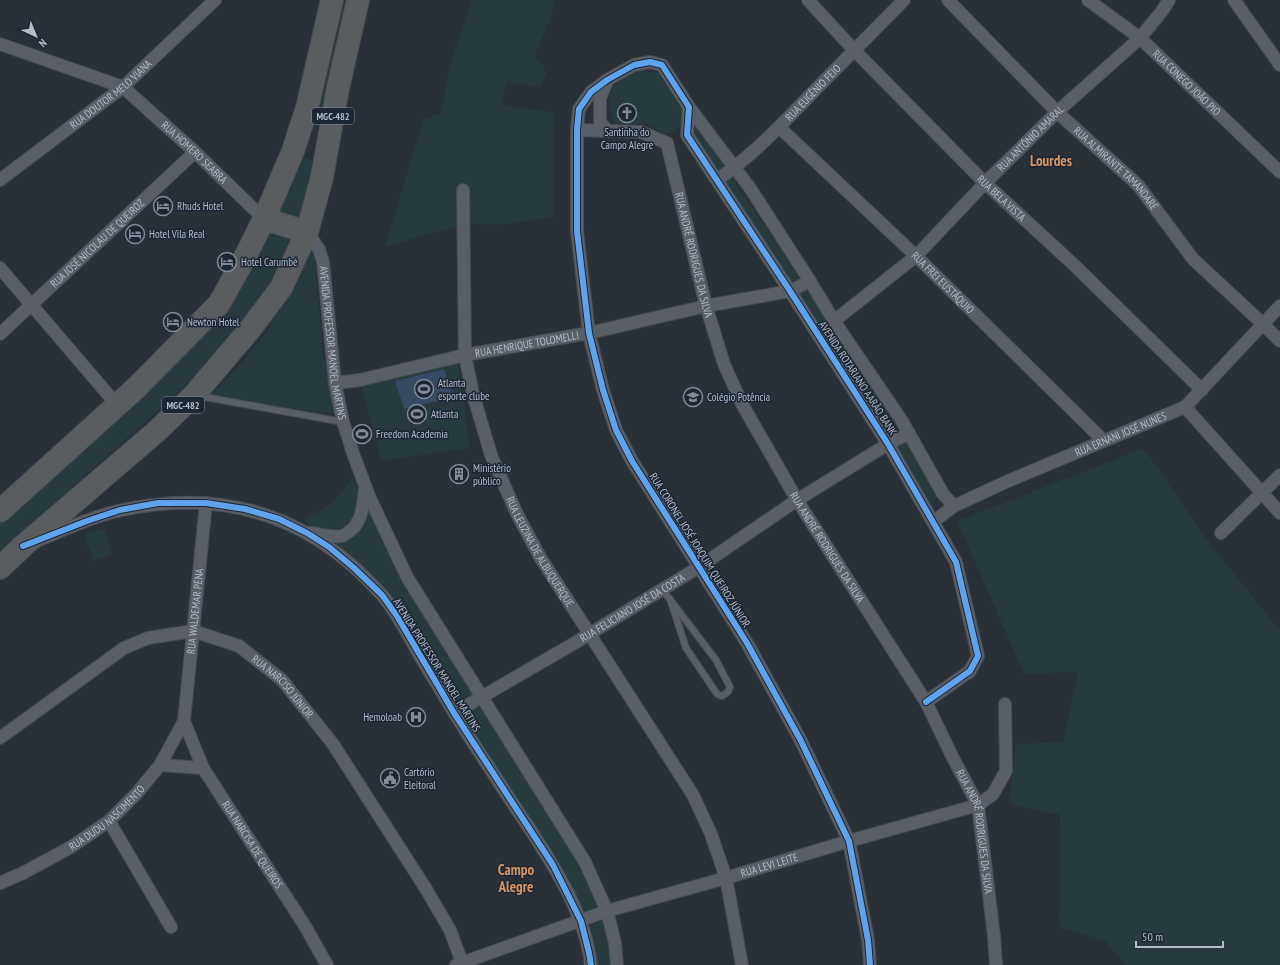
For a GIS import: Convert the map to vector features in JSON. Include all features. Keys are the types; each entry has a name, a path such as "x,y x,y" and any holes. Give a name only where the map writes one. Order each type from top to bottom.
{"highway":[{"name":"MGC-482","path":"0,511 117,405 219,304 244,261 293,151 307,108 332,0"},
{"name":"MGC-482","path":"0,568 23,546 157,431 194,395 251,328 281,288 307,232 322,177 338,88 358,0"},
{"path":"307,108 316,120 324,121 333,114"},
{"path":"293,151 306,145 315,148 325,156"},
{"path":"264,219 307,232"}],"street":[{"name":"RUA DOUTOR MELO VIANA","path":"0,180 123,87 215,0"},
{"name":"RUA BELA VISTA","path":"808,0 854,50 985,183 1073,264 1202,390"},
{"name":"RUA EUGÊNIO FEIO","path":"717,180 735,167 779,127 904,0"},
{"name":"RUA ALMIRANTE TAMANDARÉ","path":"948,0 1057,112 1138,185 1193,259 1280,341"},
{"name":"RUA CONEGO JOÃO PIO","path":"1088,0 1140,38 1280,172"},
{"name":"RUA ANTÔNIO AMARAL","path":"834,321 916,256 985,183 1057,112 1140,38 1169,0"},
{"path":"1234,0 1280,65"},
{"path":"0,44 123,87"},
{"name":"AVENIDA ROTARIANO AARÃO BANK","path":"607,80 634,65 650,62 662,65 689,107 750,188 834,321 902,421 943,494 954,506"},
{"path":"607,80 600,98 600,122 607,130"},
{"name":"RUA CORONEL JOSÉ JOAQUIM QUEIROZ JÚNIOR","path":"607,80 591,92 579,109 577,130 577,231 589,333 603,390 616,430 632,461 747,643 800,739 849,840 868,940 870,965"},
{"name":"RUA HOMERO SEABRA","path":"123,87 195,152 264,219"},
{"path":"577,130 641,132 667,143 687,136 689,107"},
{"name":"RUA FREI EUSTÁQUIO","path":"779,127 916,256 1104,441"},
{"name":"AVENIDA ROTARIANO AARÃO BANK","path":"687,136 790,290 888,444 956,562 978,656 970,671 926,702"},
{"name":"RUA ANDRÉ RODRIGUES DA SILVA","path":"667,143 706,306 724,364 739,397 797,500 926,702 978,805 994,936 996,965"},
{"name":"RUA JOSÉ NICOLAU DE QUEIROZ","path":"0,334 195,152"},
{"name":"RUA LEUZINA DE ALBUQUERQUE","path":"463,190 465,355 473,394 491,455 517,514 540,557 693,795 711,834 726,878 742,965"},
{"name":"AVENIDA PROFESSOR MANOEL MARTINS","path":"307,232 320,249 335,383 343,422 366,488 408,577 585,862 607,912 615,943 617,965"},
{"path":"0,268 117,405"},
{"name":"RUA HENRIQUE TOLOMELLI","path":"335,383 360,380 465,355 589,333 706,306 790,290 810,281"},
{"name":"RUA ERNANI JOSÉ NUNES","path":"933,522 954,506 1008,481 1185,407 1280,306"},
{"path":"1185,407 1280,513"},
{"name":"RUA FELICIANO JOSÉ DA COSTA","path":"454,713 699,567 797,500 888,444 909,433"},
{"path":"1221,533 1280,475"},
{"path":"307,532 343,536 352,530 358,522 362,512 366,488"},
{"name":"AVENIDA PROFESSOR MANOEL MARTINS","path":"23,546 120,510 158,503 206,503 245,508 279,519 307,532 329,547 354,568 382,595 454,713 554,865 581,920 589,953 590,965"},
{"name":"RUA WALDEMAR PENA","path":"184,720 206,503"},
{"name":"RUA NARCISO JÚNIOR","path":"0,738 124,648 148,638 175,633 193,632 239,646 282,680 333,744 426,889 450,930 460,964"},
{"name":"RUA LEVI LEITE","path":"460,964 607,912 726,878 849,840 978,805 993,794 1006,771 1006,704"},
{"name":"RUA DUDU NASCIMENTO","path":"0,884 71,847 109,821 137,793 160,765 184,720"},
{"name":"RUA NARCISA DE QUEIROS","path":"184,720 203,768 305,926 327,965"},
{"path":"160,765 203,768"},
{"path":"109,821 171,927"}],"lane":[{"path":"194,395 343,422"},
{"path":"662,589 716,660 730,687 728,692 722,696 717,694 686,648 671,602"}],"green space":[{"path":"339,0 349,0 328,111 316,109"},
{"path":"472,0 554,0 550,20 535,55 547,72 541,87 507,82 501,105 553,112 553,217 497,225 466,223 385,247 423,119 441,113 452,58"},
{"path":"637,71 661,73 684,109 680,128 665,135 647,124 614,124 608,101 613,86"},
{"path":"691,114 727,166 718,174 690,135"},
{"path":"301,156 316,162 300,224 277,218 295,175"},
{"path":"729,173 802,281 792,287 721,180"},
{"path":"269,234 290,239 274,275 244,325 214,359 0,553 0,520 199,340 225,308 254,263"},
{"path":"313,243 323,354 336,414 209,396 236,370 265,334 293,289"},
{"path":"806,285 902,434 893,441 795,292"},
{"name":"Atlanta","path":"458,364 470,448 381,461 360,381"},
{"path":"905,439 938,495 929,510 895,448"},
{"path":"1144,448 1208,542 1280,630 1280,965 1126,965 1105,941 1059,927 1060,815 1009,804 1016,744 1063,742 1078,672 1024,674 957,521"},
{"path":"352,478 361,498 350,523 341,535 333,530 313,528 307,525 305,517 317,512 334,501"},
{"path":"369,496 477,695 454,710 398,614 321,538 353,538"},
{"path":"104,529 112,554 94,561 84,535"},
{"path":"482,700 578,858 599,910 581,916 560,864 460,714"},
{"path":"604,920 613,965 587,965 583,927"}],"water":[{"name":"Atlanta esporte clube","path":"444,369 453,397 404,409 395,381"}],"cycle path":[{"path":"870,965 868,940 849,841 800,739 747,643 632,461 616,430 603,390 589,333 577,231 577,130 579,109 591,92 607,80 634,65 650,62 662,65 689,107 687,135 790,291 888,444 956,562 978,656 970,671 926,702"},
{"path":"23,546 120,510 158,503 206,503 245,509 279,519 307,533 329,547 354,568 382,595 397,616 454,713 553,865 581,921 591,965"}],"place":[{"name":"Santinha do Campo Alegre","path":"627,113"},
{"name":"Rhuds Hotel","path":"163,206"},
{"name":"Hotel Vila Real","path":"135,234"},
{"name":"Hotel Carumbé","path":"227,262"},
{"name":"Newton Hotel","path":"173,322"},
{"name":"Atlanta esporte clube","path":"424,389"},
{"name":"Colégio Potência","path":"693,397"},
{"name":"Atlanta","path":"417,414"},
{"name":"Freedom Academia","path":"362,434"},
{"name":"Ministério público","path":"459,474"},
{"name":"Hemoloab","path":"416,717"},
{"name":"Cartório Eleitoral","path":"390,778"}],"district":[{"name":"Lourdes","path":"1051,161"},
{"name":"Campo Alegre","path":"516,878"}]}
